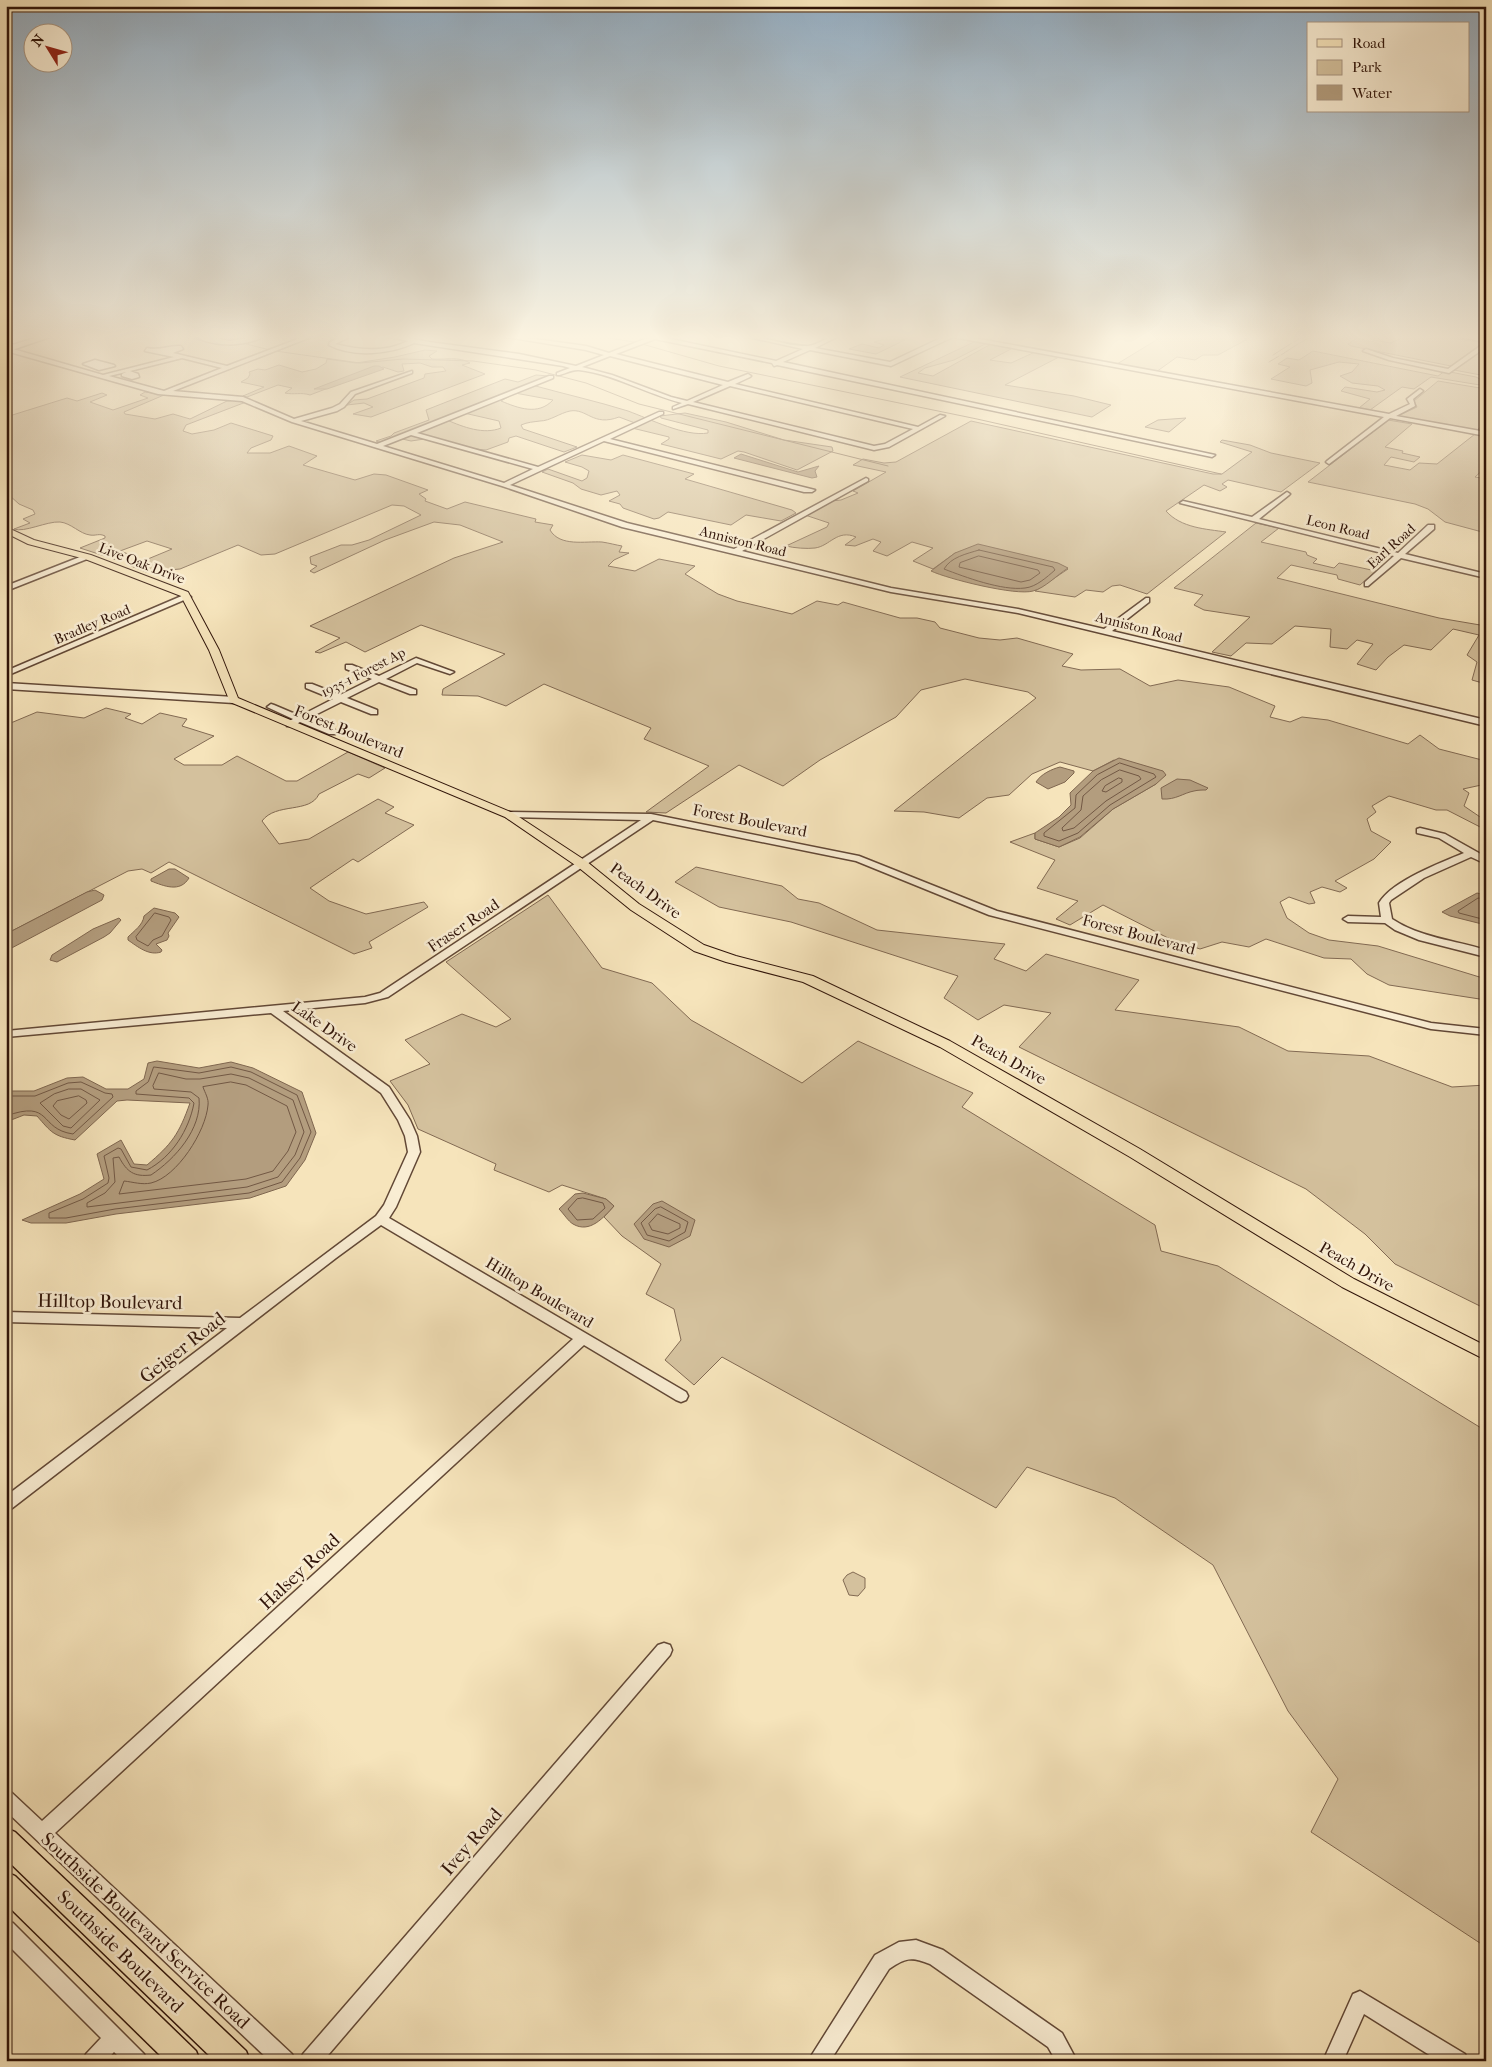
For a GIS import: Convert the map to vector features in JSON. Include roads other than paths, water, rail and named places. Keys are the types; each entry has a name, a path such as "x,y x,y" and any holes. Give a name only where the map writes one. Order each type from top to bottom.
{"highway":[{"name":"Southside Boulevard","path":"6,1840 236,2061"},
{"name":"Southside Boulevard","path":"6,1885 186,2061"}],"main road":[{"name":"Live Oak Drive","path":"7,532 31,542 88,557 178,590 187,597 214,650 234,700"},
{"name":"Forest Boulevard","path":"234,700 295,721 509,815"},
{"name":"Peach Drive","path":"509,815 582,864 636,907 699,948 722,957 808,979 945,1044 1110,1138 1348,1282 1486,1354"}],"street":[{"name":"Anniston Road","path":"329,431 504,485 613,522 891,590 1018,611 1486,723"},
{"path":"378,446 415,431"},
{"path":"504,485 623,431"},
{"path":"809,431 880,448 914,431"},
{"path":"1098,431 1212,455"},
{"path":"1329,462 1369,431"},
{"path":"1471,431 1486,434"},
{"path":"411,433 539,469"},
{"path":"606,440 804,490 812,490"},
{"path":"734,552 866,480"},
{"path":"1253,520 1287,494"},
{"name":"Leon Road","path":"1184,503 1486,576"},
{"name":"Earl Road","path":"1368,584 1431,527"},
{"path":"6,589 88,557"},
{"name":"Bradley Road","path":"6,674 187,597"},
{"path":"1106,632 1146,600"},
{"name":"1935-1 Forest Ap","path":"295,721 416,660 450,672"},
{"path":"349,667 413,692"},
{"name":"Forest Boulevard","path":"6,686 234,700"},
{"path":"309,686 374,712"},
{"path":"272,707 295,721 332,732"},
{"name":"Forest Boulevard","path":"509,815 651,818 860,859 993,913 1431,1026 1486,1032"},
{"name":"Fraser Road","path":"273,1010 365,1000 384,995 651,818"},
{"path":"1420,831 1442,836 1486,861"},
{"path":"1387,920 1384,903 1387,898 1420,876 1471,853"},
{"path":"1348,919 1387,920 1398,929 1413,936 1486,954"},
{"name":"Lake Drive","path":"6,1034 273,1010 375,1082 392,1099 408,1131 414,1152 390,1207 381,1219"},
{"name":"Geiger Road","path":"6,1505 331,1255 381,1219"},
{"name":"Hilltop Boulevard","path":"381,1219 681,1396"},
{"name":"Hilltop Boulevard","path":"6,1317 244,1323"},
{"name":"Halsey Road","path":"42,1833 582,1338"},
{"name":"Ivey Road","path":"310,2061 664,1650"},
{"name":"Southside Boulevard Service Road","path":"6,1799 285,2061"},
{"path":"6,1930 137,2061"},
{"path":"818,2061 882,1962 899,1951 916,1949 936,1957 1055,2040 1067,2061"},
{"path":"1333,2061 1360,2000 1458,2061"},
{"path":"93,2061 114,2038"}],"water":[{"path":"741,454 798,472 819,466 815,471 817,477 812,478 734,458"},
{"path":"978,544 1058,563 1068,568 1042,587 1024,592 982,586 931,571 955,553"},
{"path":"1119,758 1163,771 1166,775 1156,784 1113,809 1080,837 1059,847 1035,839 1035,833 1059,817 1071,805 1070,793 1093,771"},
{"path":"1060,767 1074,771 1065,782 1048,789 1036,782 1047,772"},
{"path":"1177,779 1190,780 1208,788 1162,799 1161,788"},
{"path":"169,869 175,869 189,878 181,886 176,887 151,881 151,879"},
{"path":"95,890 104,895 102,900 6,951 6,934 87,892"},
{"path":"1477,893 1486,895 1486,925 1450,916 1442,912"},
{"path":"154,908 175,913 179,917 168,933 167,940 156,944 162,950 157,953 144,950 128,940 128,937 140,925 144,916"},
{"path":"119,918 121,920 104,937 57,962 50,960 52,955 93,929"},
{"path":"157,1061 199,1068 231,1062 253,1068 302,1092 316,1133 305,1160 286,1186 250,1198 116,1214 66,1223 31,1223 22,1220 80,1194 104,1179 97,1154 121,1140 134,1164 147,1165 174,1138 190,1103 117,1101 75,1140 62,1137 53,1132 37,1116 24,1115 6,1122 6,1091 34,1091 67,1078 83,1077 106,1089 128,1089 144,1079 148,1063"},
{"path":"583,1193 606,1199 614,1206 606,1215 591,1226 579,1227 569,1221 559,1209 575,1194"},
{"path":"662,1201 695,1220 690,1236 669,1247 644,1239 634,1224 653,1204"}],"waterway":[{"path":"749,431 888,466"},
{"path":"1032,431 1221,474"}]}
